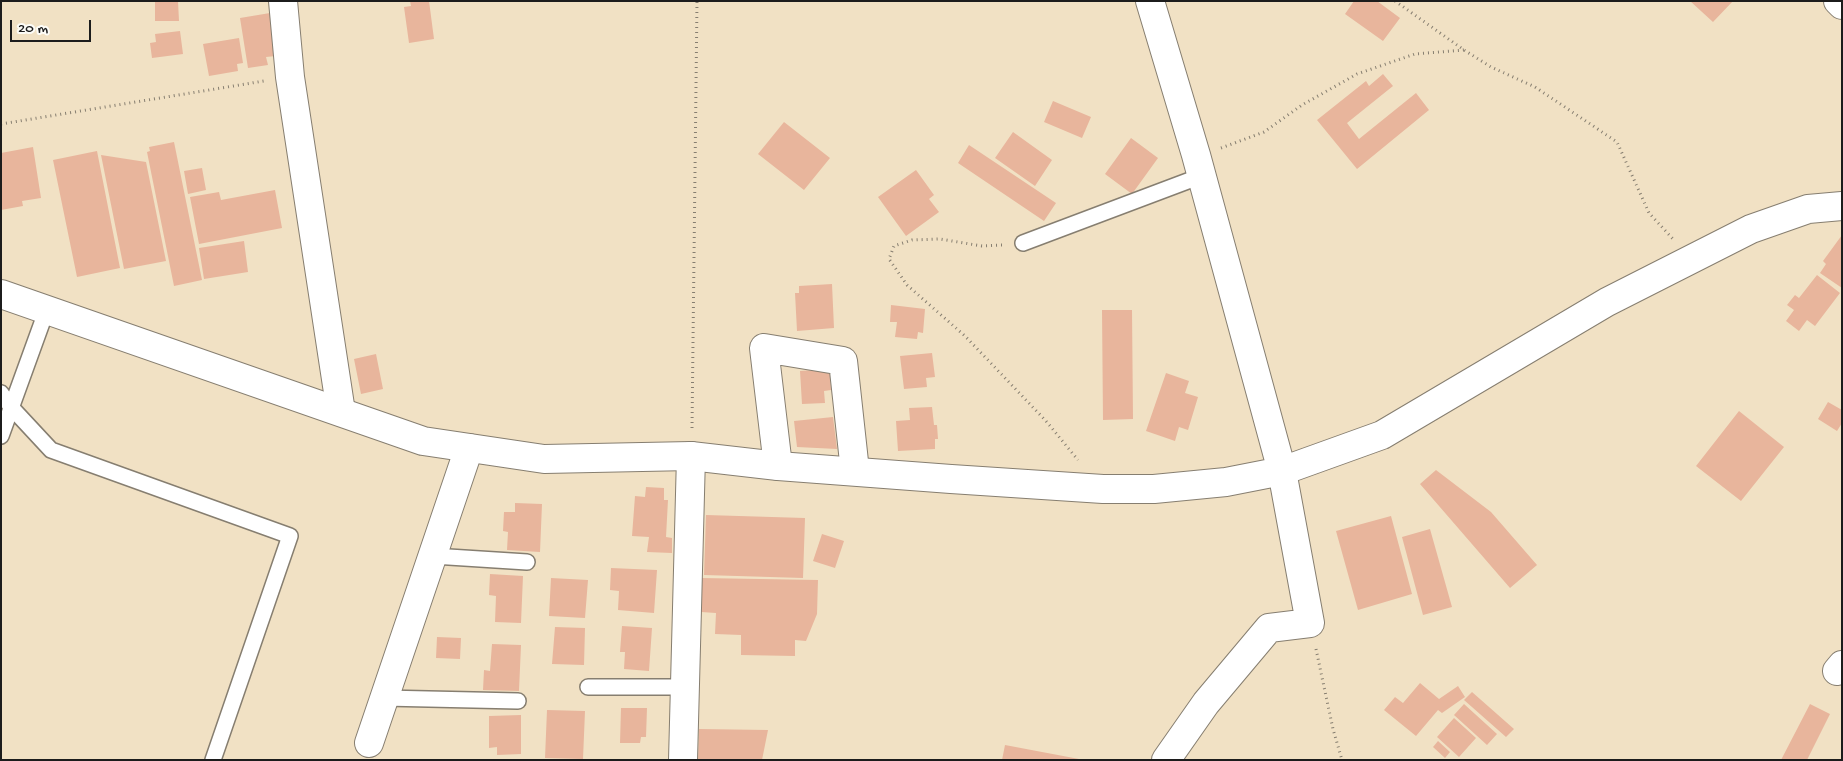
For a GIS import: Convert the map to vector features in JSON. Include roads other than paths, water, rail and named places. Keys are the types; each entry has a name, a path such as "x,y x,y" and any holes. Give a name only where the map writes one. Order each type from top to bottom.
{"street":[{"path":"283,1 290,77 341,412"},
{"path":"1150,1 1198,166 1282,471 1310,623 1269,628 1206,704 1166,760"},
{"path":"1838,1 1842,5"},
{"path":"1,294 423,441 544,459 691,456 778,466 951,480 1103,489 1154,489 1226,482 1282,471 1382,435 1607,302 1751,229 1808,209 1842,206"},
{"path":"778,466 764,348 843,361 855,471"},
{"path":"369,743 470,448"},
{"path":"683,760 691,456"}],"lane":[{"path":"1023,243 1198,166"},
{"path":"1,436 47,310"},
{"path":"1,393 11,407 51,450 290,536 213,760"},
{"path":"433,556 527,562"},
{"path":"588,686 685,687"},
{"path":"384,698 518,701"}]}
